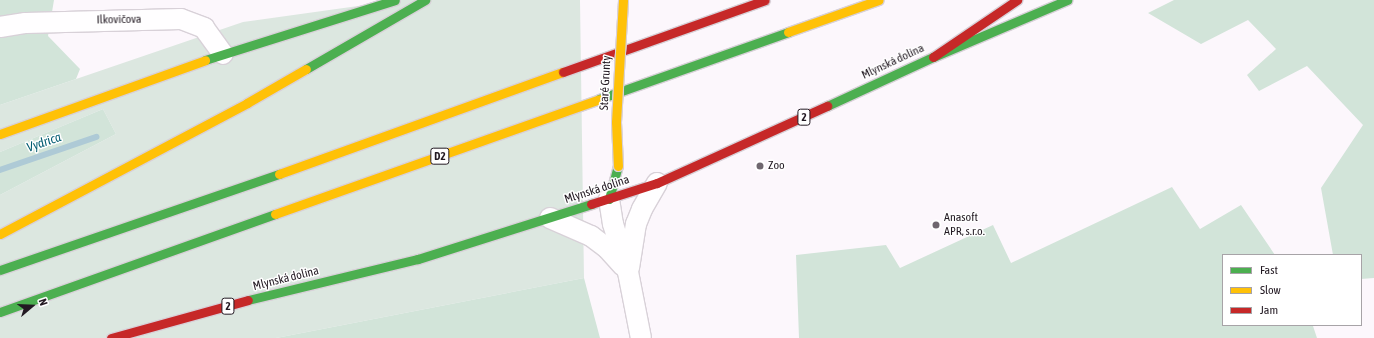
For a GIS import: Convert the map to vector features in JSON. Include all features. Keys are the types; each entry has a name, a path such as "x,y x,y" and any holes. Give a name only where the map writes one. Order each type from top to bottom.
{"main road":[{"path":"0,134 223,54 395,0"},
{"path":"0,234 247,103 425,0"},
{"name":"Staré Grunty","path":"609,199 618,166 616,122 623,0"},
{"path":"0,270 221,194 765,0"},
{"name":"D2","path":"0,312 879,0"},
{"path":"933,57 1017,0"},
{"name":"Mlynská dolina","path":"111,338 201,312 418,259 609,199 627,185 657,183 933,57 1067,0"},
{"name":"Staré Grunty","path":"618,166 627,185"}],"street":[{"name":"Ilkovičova","path":"0,28 26,23 181,19 204,28 223,54"},
{"path":"628,272 636,224 642,209 657,183"},
{"path":"627,185 636,224"},
{"path":"609,199 613,224 628,272 641,338"},
{"path":"550,218 591,236 607,248 628,272"}],"shaded area":[{"path":"401,0 580,0 584,278 276,338 0,338 0,195 116,134 103,109 0,152 0,105 243,22"}],"green space":[{"path":"0,0 54,0 48,36 80,69 76,79 0,105"},
{"path":"1174,0 1374,0 1374,278 1362,279 1362,254 1333,254 1321,188 1363,125 1307,66 1259,91 1247,75 1276,49 1248,20 1201,44 1148,13"},
{"path":"103,109 116,134 0,195 0,152"},
{"path":"1172,187 1200,229 1241,205 1274,254 1222,254 1222,326 1313,326 1317,338 799,338 796,255 886,245 900,268 993,225 1011,263"},
{"path":"584,278 600,338 276,338"}],"waterway":[{"name":"Vydrica","path":"0,170 96,137"}],"traffic: fast":[{"path":"205,60 395,0"},
{"path":"306,69 425,0"},
{"path":"827,106 933,57 1067,0"},
{"path":"599,99 788,32"},
{"path":"609,199 618,166"},
{"path":"0,270 279,174"},
{"path":"248,300 418,259 591,204"},
{"path":"0,312 275,214"}],"traffic: slow":[{"path":"618,166 616,122 623,0"},
{"path":"788,32 879,0"},
{"path":"0,134 205,60"},
{"path":"0,234 247,103 306,69"},
{"path":"279,174 563,72"},
{"path":"275,214 599,99"}],"traffic: jam":[{"path":"563,72 765,0"},
{"path":"933,57 1017,0"},
{"path":"591,204 657,183 827,106"},
{"path":"111,338 248,300"}],"place":[{"name":"Zoo","path":"760,166"},
{"name":"Anasoft APR, s.r.o.","path":"936,225"}]}
